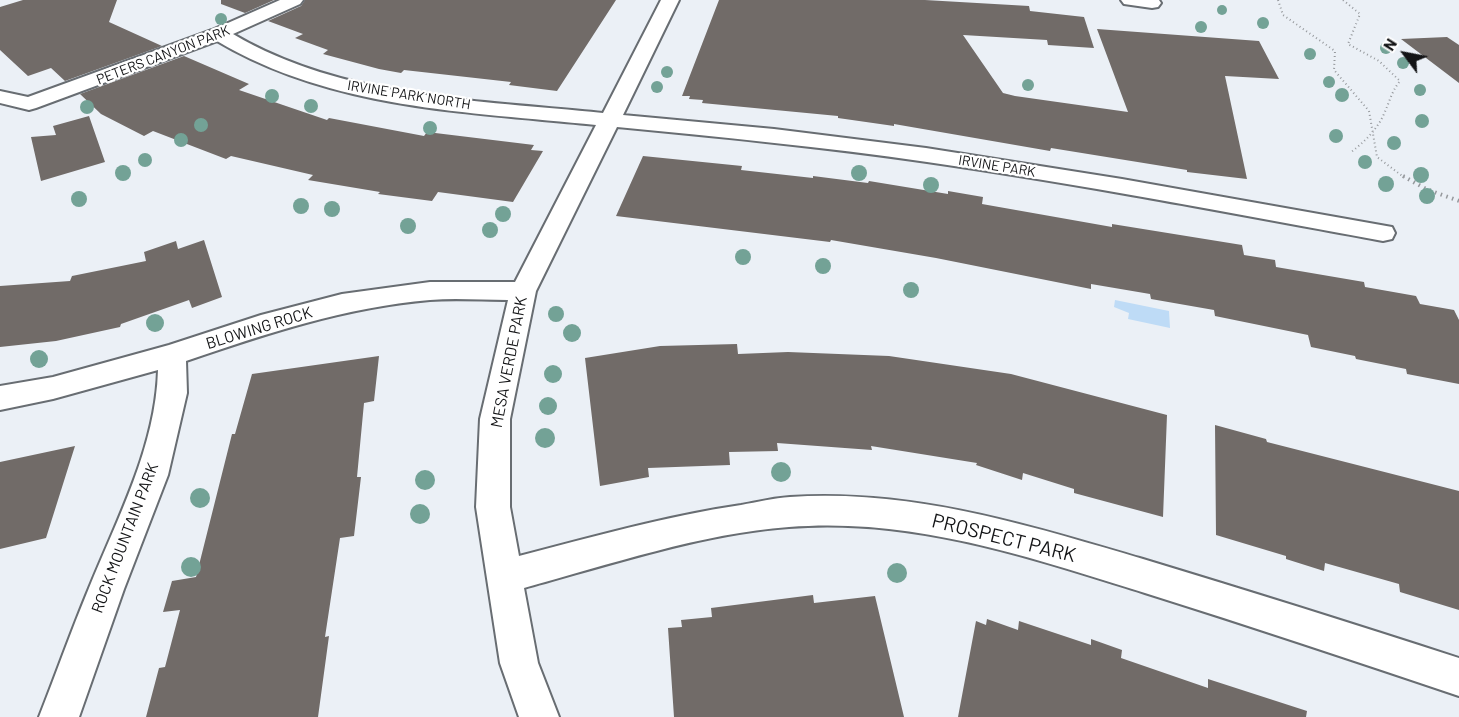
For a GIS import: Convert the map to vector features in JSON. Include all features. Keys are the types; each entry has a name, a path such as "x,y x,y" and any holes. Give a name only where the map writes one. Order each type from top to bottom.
{"street":[{"name":"PETERS CANYON PARK","path":"0,97 29,104 219,34 294,0"},
{"name":"MESA VERDE PARK","path":"539,717 519,663 493,507 495,419 523,291 670,0"},
{"path":"1130,0 1152,3"},
{"name":"IRVINE PARK NORTH","path":"219,34 247,53 299,73 347,87 426,100 609,121"},
{"name":"IRVINE PARK","path":"609,121 792,138 990,164 1383,233"},
{"name":"BLOWING ROCK","path":"0,398 53,388 172,356 261,325 342,304 430,291 523,291"},
{"name":"ROCK MOUNTAIN PARK","path":"59,717 106,589 152,475 172,393 172,356"},
{"name":"PROSPECT PARK","path":"504,577 712,524 789,512 857,512 940,520 1091,560 1258,611 1459,677"}],"path":[{"path":"1278,0 1283,15 1335,51 1334,70 1369,111 1377,158 1404,180 1444,198 1459,201"},
{"path":"1343,0 1360,14 1348,44 1379,61 1400,81 1389,93 1381,121 1365,141 1350,153"}],"water":[{"path":"1115,300 1169,311 1170,328 1128,319 1129,313 1114,307"}],"building":[{"path":"23,0 117,0 109,22 162,46 65,81 51,68 28,76 0,50 0,7"},
{"path":"221,0 274,0 245,13 221,4"},
{"path":"305,0 616,0 557,91 509,85 511,82 404,70 401,73 323,54 328,50 295,38 303,34 268,21 301,6"},
{"path":"719,0 925,0 1029,6 1030,11 1084,17 1094,48 1048,45 1047,40 963,35 1003,93 1128,112 1097,29 1259,41 1279,79 1225,76 1247,179 1187,172 1187,170 1051,148 1050,151 894,124 894,126 838,118 838,116 702,103 703,100 689,99 690,96 682,96"},
{"path":"1447,37 1459,45 1459,83 1401,39"},
{"path":"184,56 249,84 239,90 327,120 329,118 424,136 427,132 534,145 531,150 543,151 513,202 438,192 432,201 378,194 380,192 308,180 313,175 231,156 226,159 153,131 144,136 101,114 80,94"},
{"path":"89,116 105,162 41,181 31,137 56,135 53,126"},
{"path":"643,156 742,166 741,170 813,178 813,176 868,183 869,181 948,194 948,191 983,197 982,204 1112,227 1112,224 1242,245 1244,255 1275,260 1276,267 1364,282 1365,287 1416,296 1420,304 1454,310 1459,320 1459,384 1407,374 1406,369 1311,347 1308,335 1215,316 1214,310 1151,299 1150,294 1091,284 1091,289 831,240 830,242 616,216"},
{"path":"204,240 222,297 192,308 189,300 121,324 120,327 56,341 0,347 0,286 70,281 72,276 146,261 144,252 176,241 178,249"},
{"path":"737,344 738,354 788,352 889,356 1011,374 1167,415 1163,517 1074,493 1074,489 1023,473 1022,480 976,465 977,463 871,446 872,450 777,443 778,451 729,452 730,465 648,468 649,477 600,486 585,358 660,346"},
{"path":"379,356 374,401 364,403 357,477 361,477 354,536 340,538 325,637 329,636 318,717 146,717 159,668 165,667 180,610 163,612 172,581 196,577 232,434 235,434 252,374"},
{"path":"1215,425 1266,439 1267,442 1459,491 1459,610 1400,592 1399,584 1325,563 1324,571 1286,559 1286,556 1216,535"},
{"path":"75,446 46,538 0,549 0,462"},
{"path":"813,595 814,603 875,596 904,717 674,717 668,628 682,627 681,620 712,617 711,608"},
{"path":"987,619 1018,630 1019,621 1091,645 1091,639 1122,650 1121,658 1208,688 1208,679 1307,711 1306,717 958,717 976,621 986,625"}]}
